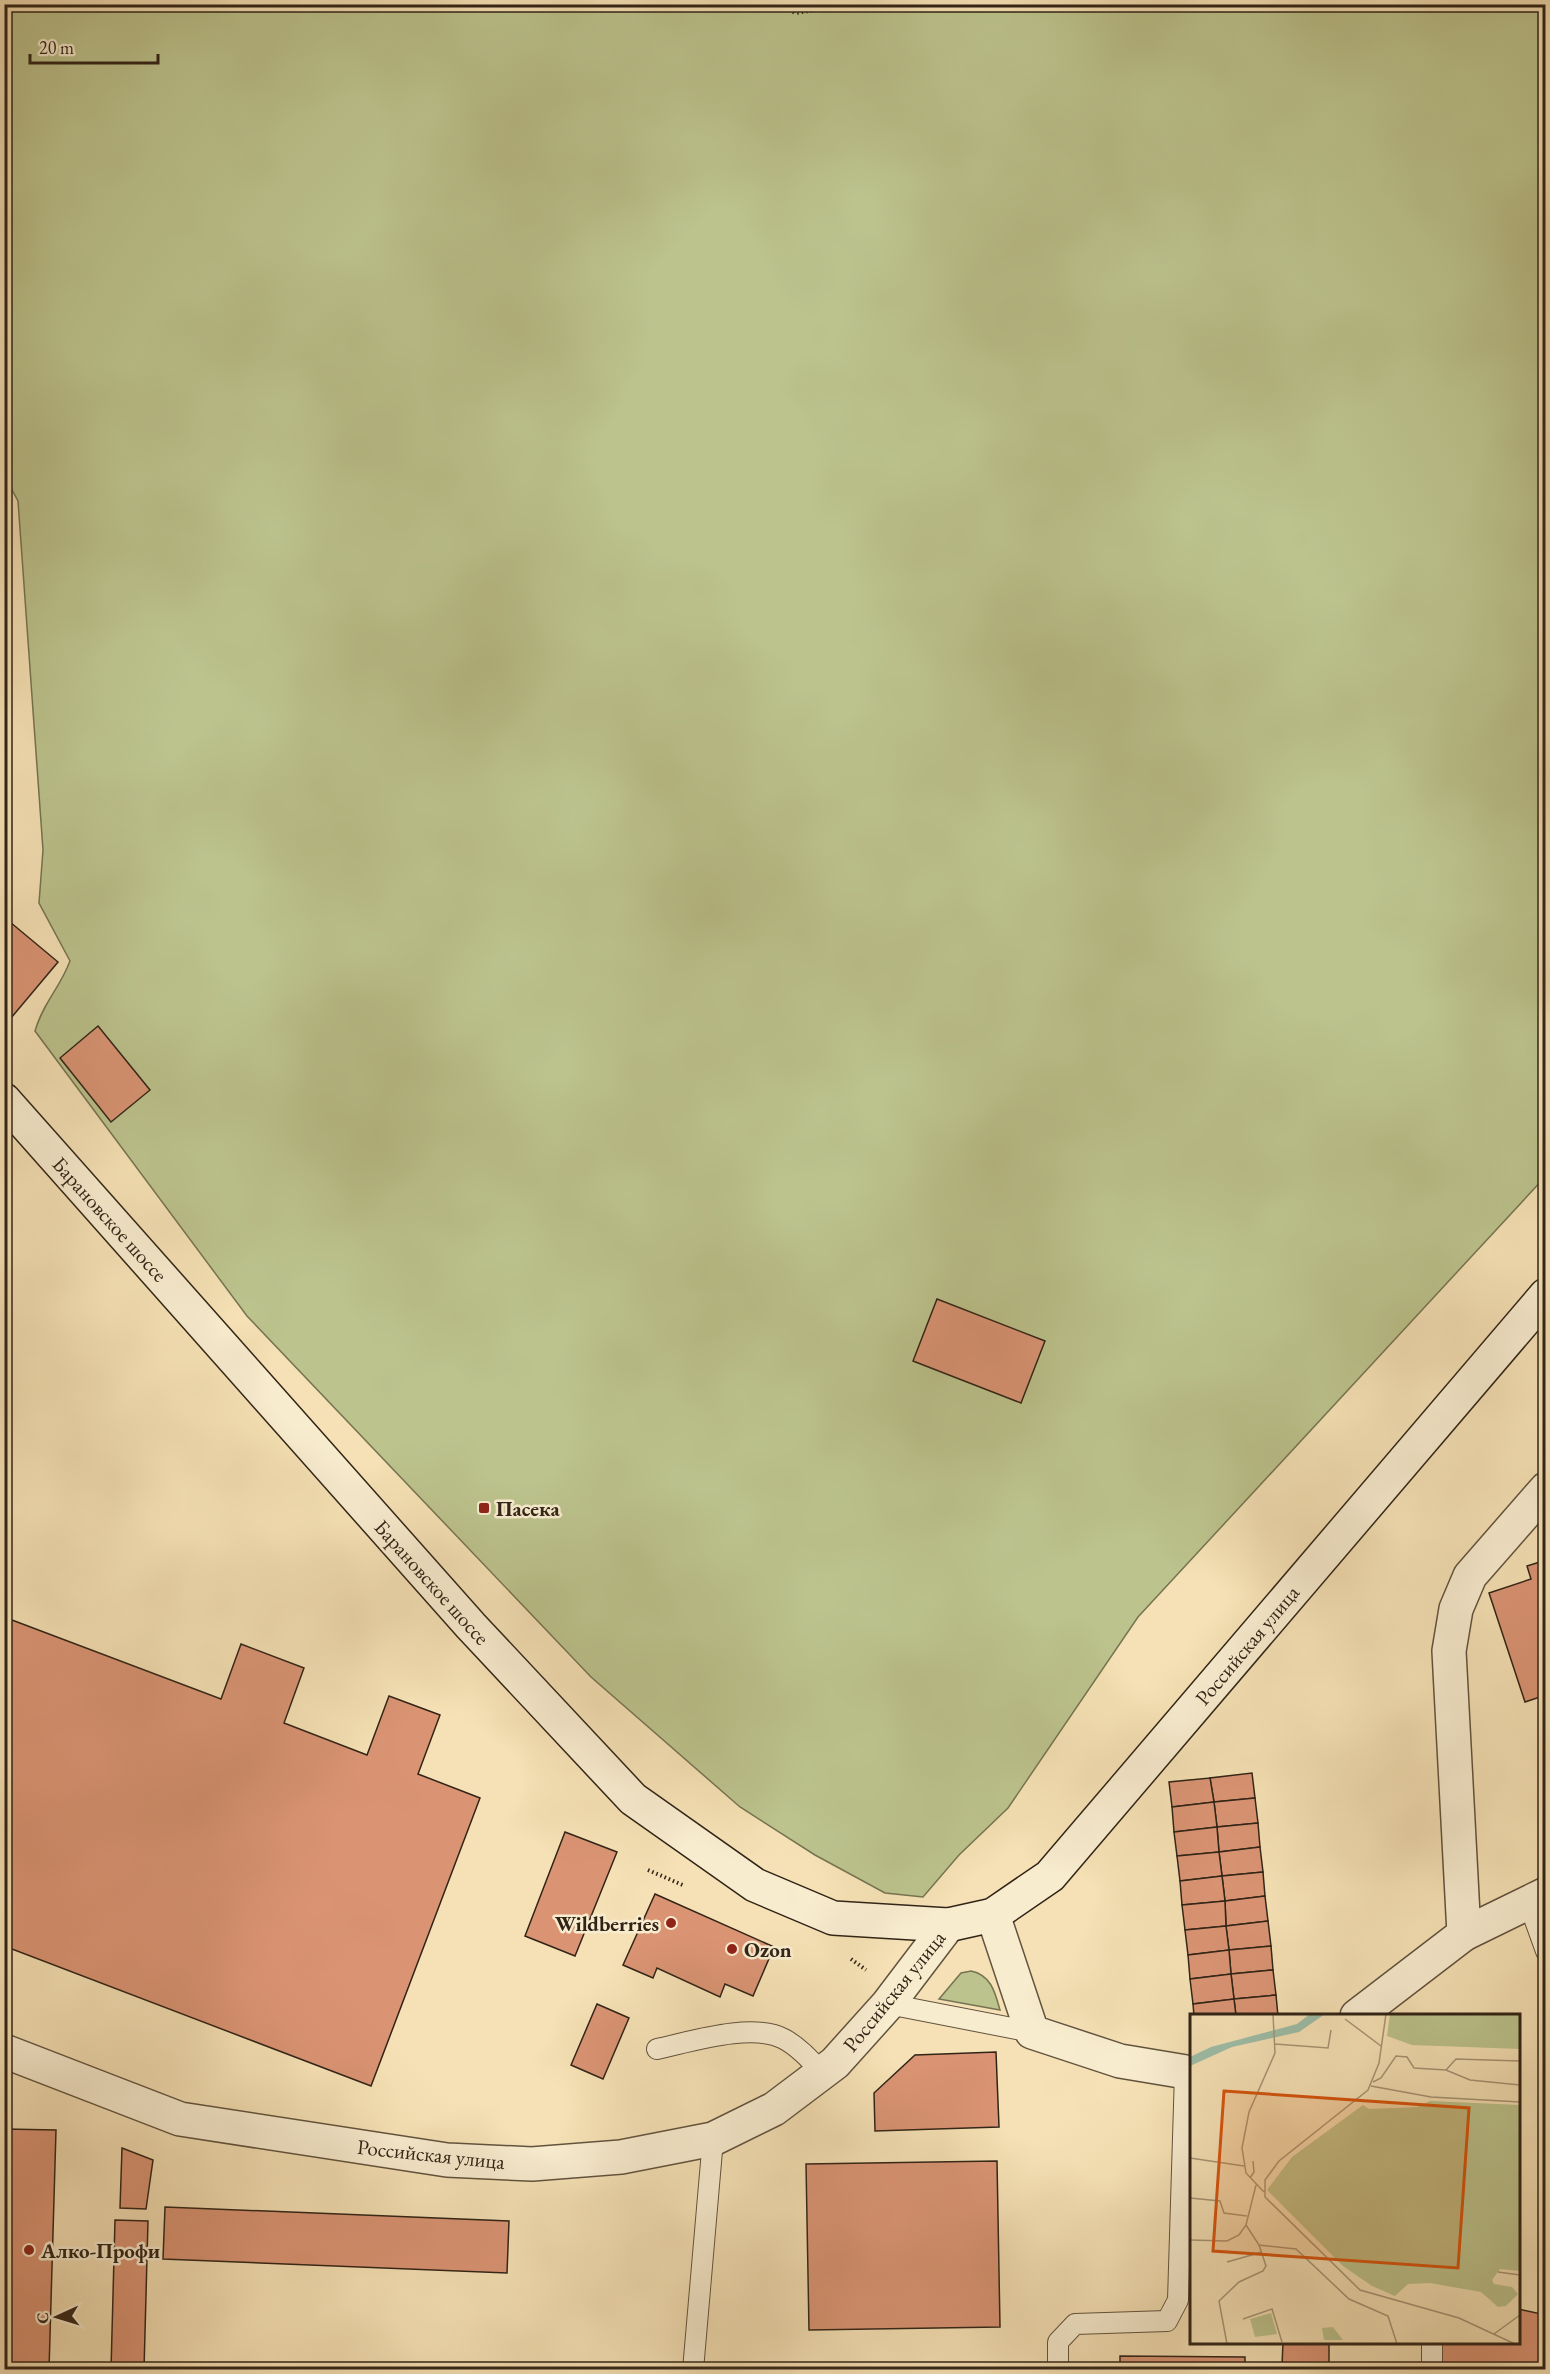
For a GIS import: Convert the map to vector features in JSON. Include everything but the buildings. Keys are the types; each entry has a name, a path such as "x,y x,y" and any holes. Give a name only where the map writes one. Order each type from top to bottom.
{"main road":[{"name":"Барановское шоссе","path":"4,1100 471,1626 633,1799 755,1885 832,1918 948,1925"},
{"name":"Российская улица","path":"4,2051 180,2119 447,2160 532,2164 621,2157 713,2139 774,2109 835,2063 888,2004 948,1925 993,1915 1050,1876 1545,1295"},
{"path":"1464,1934 1449,1651 1456,1609 1470,1576 1545,1489"},
{"path":"1360,2014 1464,1934 1537,1899"},
{"path":"993,1915 1032,2032 1120,2061 1188,2073"}],"lane":[{"path":"1537,1899 1545,1951"},
{"path":"888,2004 1032,2032"},
{"path":"657,2049 735,2033 757,2033 783,2038 807,2057 822,2073"},
{"path":"1058,2370 1058,2342 1075,2324 1167,2321 1178,2300 1188,2073"},
{"path":"693,2370 713,2139"},
{"path":"1432,2344 1432,2370"}],"path":[{"path":"782,4 795,13 856,4"}],"green space":[{"path":"4,5 1545,5 1545,1177 1138,1617 1008,1808 959,1855 923,1897 885,1893 815,1855 740,1807 591,1677 247,1316 35,1031 42,1012 70,961 39,903 43,850 18,501 5,477"},
{"path":"971,1971 988,1980 1000,2010 939,1999 961,1973"}],"place":[{"name":"Пасека","path":"484,1508"},
{"name":"Wildberries","path":"671,1923"},
{"name":"Ozon","path":"732,1949"},
{"name":"Алко-Профи","path":"29,2250"}]}
